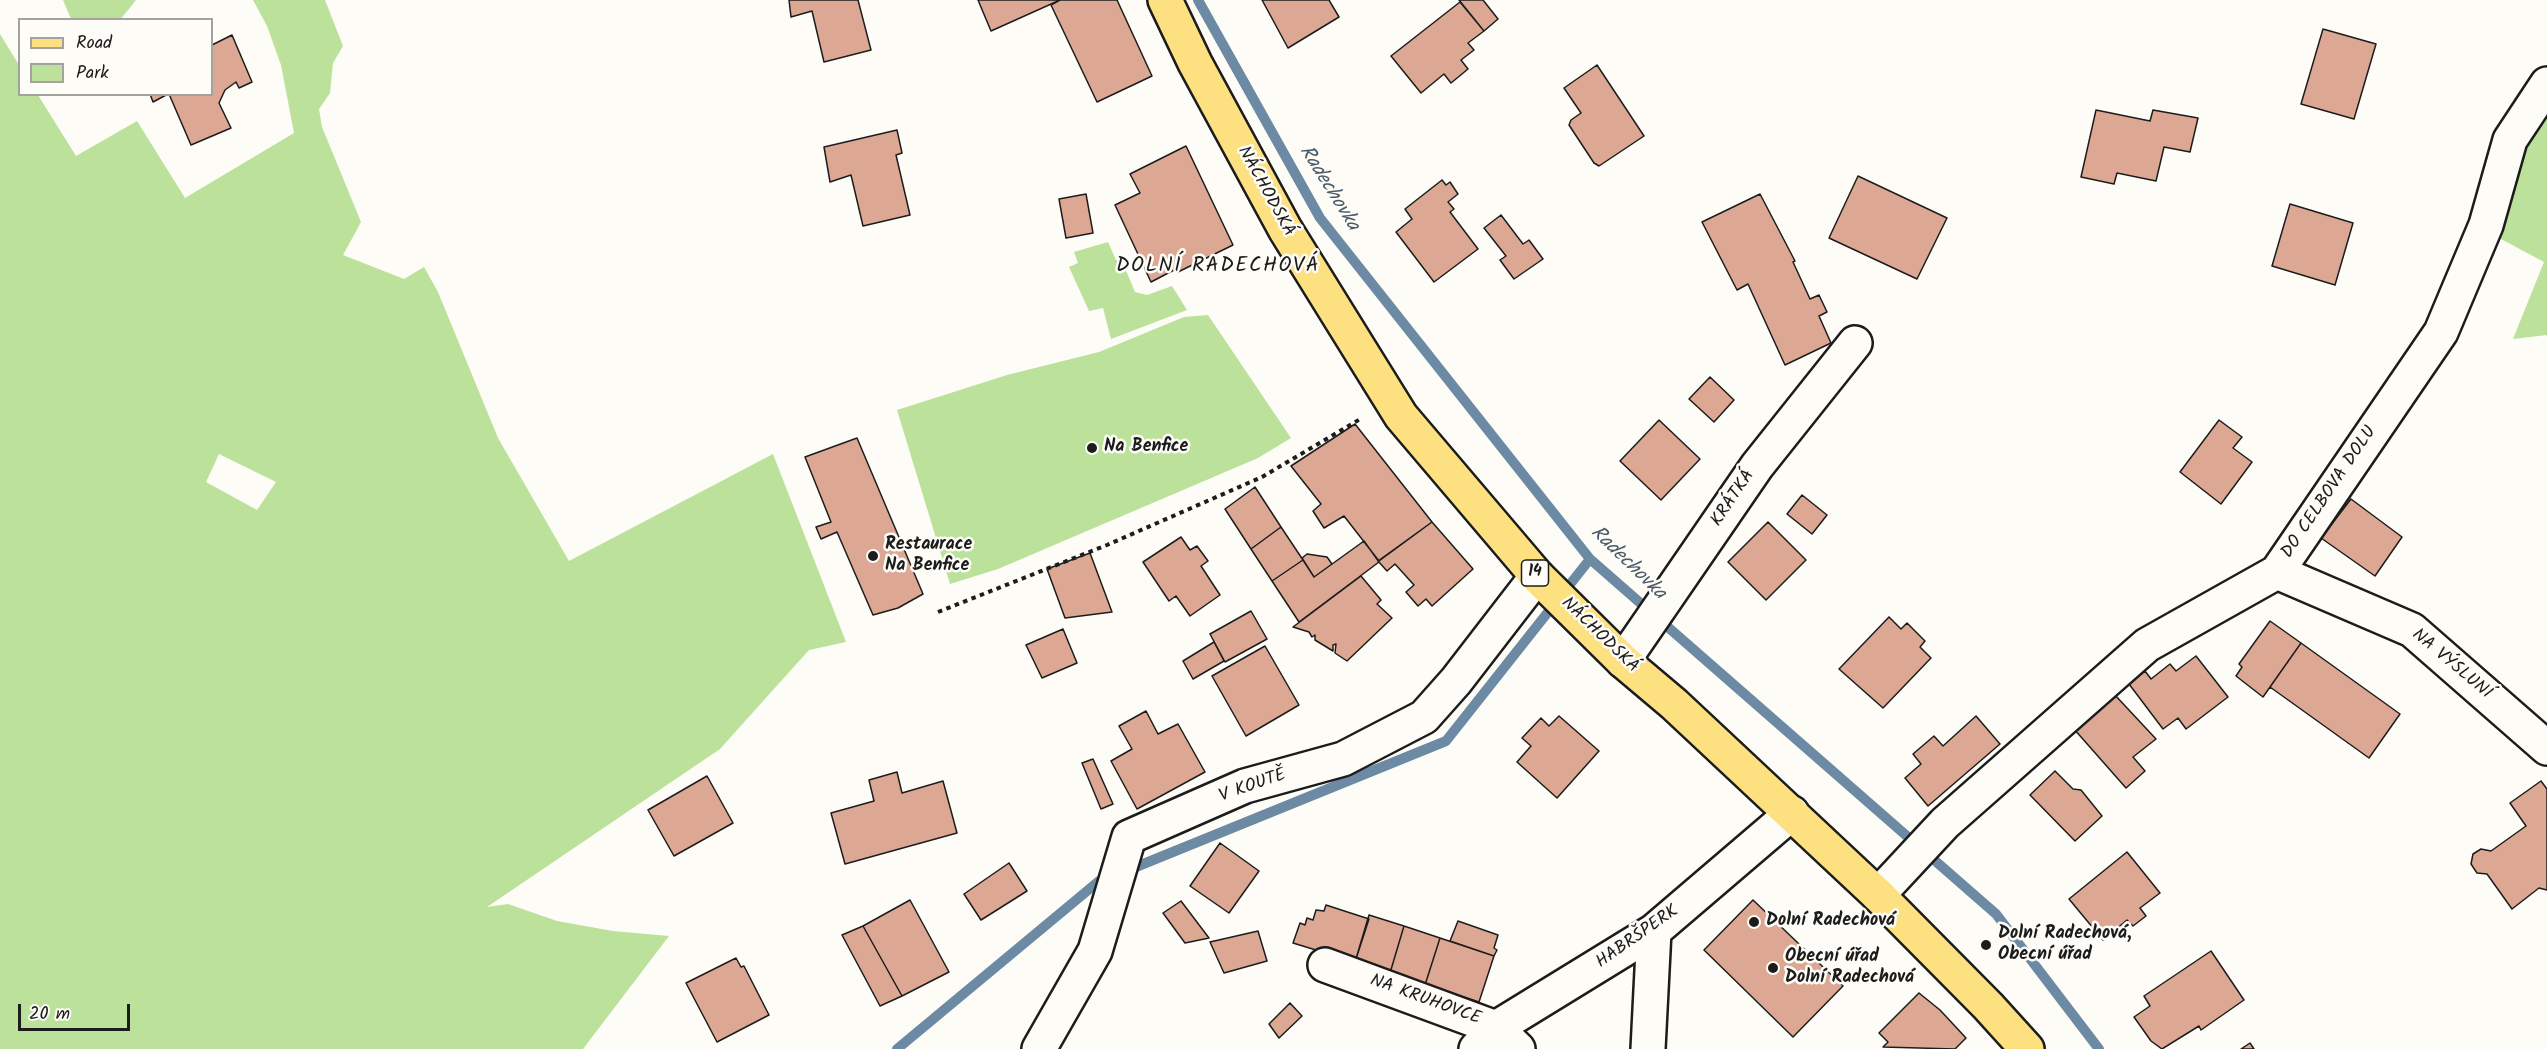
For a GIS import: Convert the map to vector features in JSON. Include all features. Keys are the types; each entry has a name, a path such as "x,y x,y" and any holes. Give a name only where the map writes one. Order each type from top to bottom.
{"main road":[{"name":"NÁCHODSKÁ","path":"1165,0 1195,63 1285,229 1391,401 1538,576 1623,661 1674,704 1878,895 1988,1006 2027,1049"}],"street":[{"name":"DO CELBOVA DOLU","path":"1878,895 1945,823 2147,645 2277,572 2441,332 2486,225 2510,140 2547,84"},
{"name":"KRÁTKÁ","path":"1623,661 1757,466 1855,343"},
{"name":"NA VÝSLUNÍ","path":"2277,572 2412,630 2547,748"},
{"name":"V KOUTĚ","path":"1039,1049 1095,951 1129,837 1245,786 1343,759 1424,717 1456,681 1538,576"},
{"name":"HABRŠPERK","path":"1497,1042 1654,931 1792,813"},
{"path":"1648,1049 1654,931"},
{"name":"NA KRUHOVCE","path":"1325,964 1497,1042"}],"path":[{"path":"938,612 1107,545 1262,477 1391,401"}],"green space":[{"path":"63,0 136,0 122,18 71,18"},
{"path":"253,0 325,0 343,46 333,63 330,93 319,109 322,127 361,222 343,255 404,279 424,267 438,292 498,438 569,561 773,454 846,642 809,650 720,749 487,907 508,904 557,921 613,931 669,936 583,1049 0,1049 0,34 18,63 18,96 39,96 76,156 137,121 185,198 294,133 281,65 267,26","holes":["219,454 276,482 257,510 206,482"]},
{"path":"2547,118 2547,335 2513,339 2544,262 2486,231 2539,123"},
{"path":"1108,242 1116,260 1122,261 1135,292 1147,295 1172,286 1187,310 1111,339 1103,308 1089,311 1069,267 1078,263 1074,252"},
{"name":"Na Benfice","path":"1208,315 1291,438 1258,458 998,569 950,584 897,410 1007,375 1099,352 1184,317"}],"building":[{"path":"789,0 858,0 871,50 824,62 812,11 791,17"},
{"path":"978,0 1060,0 991,31"},
{"path":"1060,0 1117,0 1152,76 1097,102 1051,5"},
{"path":"1262,0 1329,0 1339,17 1288,48"},
{"path":"1459,0 1483,0 1498,19 1484,31"},
{"path":"1460,2 1484,31 1468,43 1474,50 1461,60 1468,69 1451,83 1444,74 1421,93 1391,56"},
{"path":"2323,29 2376,44 2354,119 2301,104"},
{"path":"232,35 252,82 239,88 236,82 225,90 219,103 231,128 191,145 170,96 213,96 213,44"},
{"path":"1597,65 1644,136 1599,166 1594,163 1569,125 1571,120 1581,113 1564,88"},
{"path":"151,96 164,96 153,102"},
{"path":"2096,110 2150,121 2153,110 2198,118 2190,152 2164,147 2156,181 2117,173 2114,184 2081,177"},
{"path":"897,130 902,153 896,155 910,215 863,226 851,175 830,182 824,147"},
{"path":"1186,146 1233,245 1178,272 1176,269 1151,282 1115,205 1140,193 1130,174"},
{"path":"1858,176 1947,218 1917,279 1829,238"},
{"path":"1442,180 1446,185 1450,182 1458,194 1448,202 1454,209 1450,212 1478,249 1434,282 1396,232 1412,219 1405,209"},
{"path":"1086,194 1093,233 1066,238 1059,199"},
{"path":"1760,194 1795,261 1793,262 1810,299 1819,295 1827,312 1819,316 1831,343 1785,365 1748,284 1737,290 1702,222"},
{"path":"2290,204 2353,223 2335,285 2272,266"},
{"path":"1501,215 1523,244 1529,240 1543,259 1514,279 1500,260 1506,256 1484,228"},
{"path":"1710,377 1734,400 1714,422 1689,399"},
{"path":"1659,420 1700,459 1661,500 1620,461"},
{"path":"2219,420 2242,437 2233,448 2252,462 2221,504 2180,472"},
{"path":"1355,424 1432,522 1379,561 1344,516 1324,528 1313,511 1321,504 1291,466"},
{"path":"857,438 923,594 898,608 873,615 837,532 821,539 816,527 831,522 805,457"},
{"path":"1255,487 1281,527 1251,549 1225,509"},
{"path":"1802,495 1827,515 1812,534 1787,514"},
{"path":"2351,499 2402,537 2375,576 2321,538"},
{"path":"1432,522 1473,569 1432,606 1426,599 1418,606 1406,592 1414,585 1395,564 1387,571 1378,561"},
{"path":"1768,522 1806,560 1766,600 1728,562"},
{"path":"1281,527 1303,560 1272,581 1251,549"},
{"path":"1181,537 1190,550 1197,546 1208,561 1201,566 1220,595 1190,616 1176,596 1169,601 1143,562"},
{"path":"1364,541 1379,562 1299,622 1272,581 1303,560 1314,577"},
{"path":"1090,553 1112,612 1065,618 1047,569"},
{"path":"1307,554 1327,557 1332,564 1314,577 1302,558"},
{"path":"1361,576 1381,600 1377,604 1392,618 1347,661 1335,653 1336,644 1333,645 1333,651 1315,640 1315,635 1312,637 1309,632 1293,627"},
{"path":"1251,611 1267,639 1225,662 1210,634"},
{"path":"1889,617 1901,629 1907,623 1925,641 1920,647 1931,658 1883,708 1839,669"},
{"path":"2270,621 2301,643 2263,697 2236,676 2242,667 2239,664"},
{"path":"1063,629 1077,663 1042,678 1026,645"},
{"path":"1214,642 1224,661 1193,679 1183,661"},
{"path":"2301,643 2400,714 2369,758 2270,687"},
{"path":"1265,646 1299,705 1246,736 1212,676"},
{"path":"2196,656 2228,697 2186,729 2178,718 2163,729 2129,684 2145,671 2151,679 2170,664 2176,671"},
{"path":"2114,694 2156,739 2133,757 2145,771 2126,788 2074,729"},
{"path":"1146,711 1158,734 1178,724 1205,772 1137,809 1111,761 1132,749 1119,726"},
{"path":"1559,716 1599,751 1557,798 1517,762 1531,746 1522,738 1541,718 1549,726"},
{"path":"1976,716 2000,744 1928,806 1905,778 1921,764 1913,754 1934,736 1943,746"},
{"path":"1093,759 1113,804 1101,809 1082,763"},
{"path":"2055,771 2073,789 2081,790 2102,816 2075,841 2030,795"},
{"path":"897,772 902,793 943,781 957,833 845,864 831,813 874,801 869,780"},
{"path":"707,776 733,823 674,856 648,810"},
{"path":"2541,781 2547,789 2547,890 2539,888 2512,909 2487,874 2477,873 2471,864 2473,854 2481,849 2491,851 2526,826 2510,803"},
{"path":"1220,843 1259,871 1229,913 1190,886"},
{"path":"2127,852 2160,893 2140,908 2146,916 2133,926 2127,920 2103,940 2069,899"},
{"path":"1009,863 1027,891 981,920 964,894"},
{"path":"910,900 949,972 902,996 863,926"},
{"name":"Obecní úřad Dolní Radechová","path":"1753,900 1843,986 1793,1037 1704,950"},
{"path":"1181,901 1209,938 1185,943 1163,913"},
{"path":"1326,905 1369,919 1355,962 1293,943 1300,923 1305,925 1307,918 1313,920 1316,910 1324,911"},
{"path":"1369,915 1404,926 1390,973 1355,962"},
{"path":"1458,921 1498,935 1494,948 1497,950 1494,956 1450,941"},
{"path":"863,926 902,996 880,1006 842,935"},
{"path":"1404,926 1440,938 1425,985 1390,973"},
{"path":"1258,931 1267,961 1224,973 1210,942"},
{"path":"1440,938 1494,956 1479,1002 1425,985"},
{"path":"2211,951 2244,1000 2201,1030 2199,1026 2162,1049 2151,1041 2134,1017 2150,1006 2144,996"},
{"path":"736,958 741,967 744,966 769,1015 717,1042 686,983"},
{"path":"1919,993 1940,1010 1966,1038 1955,1049 1883,1047 1888,1042 1879,1033"},
{"path":"1290,1003 1302,1016 1279,1038 1269,1024"},
{"path":"2250,1043 2254,1049 2241,1049"}],"waterway":[{"name":"Radechovka","path":"1198,0 1320,218 1590,559 1996,914 2099,1049"},
{"path":"1126,871 1446,741 1590,559"},
{"path":"897,1049 1099,881 1111,876"}],"place":[{"name":"Na Benfice","path":"1092,448"},
{"name":"Restaurace Na Benfice","path":"873,556"},
{"name":"Dolní Radechová","path":"1754,922"},
{"name":"Dolní Radechová, Obecní úřad","path":"1986,945"},
{"name":"Obecní úřad Dolní Radechová","path":"1773,968"}],"district":[{"name":"DOLNÍ RADECHOVÁ","path":"1218,267"}]}
